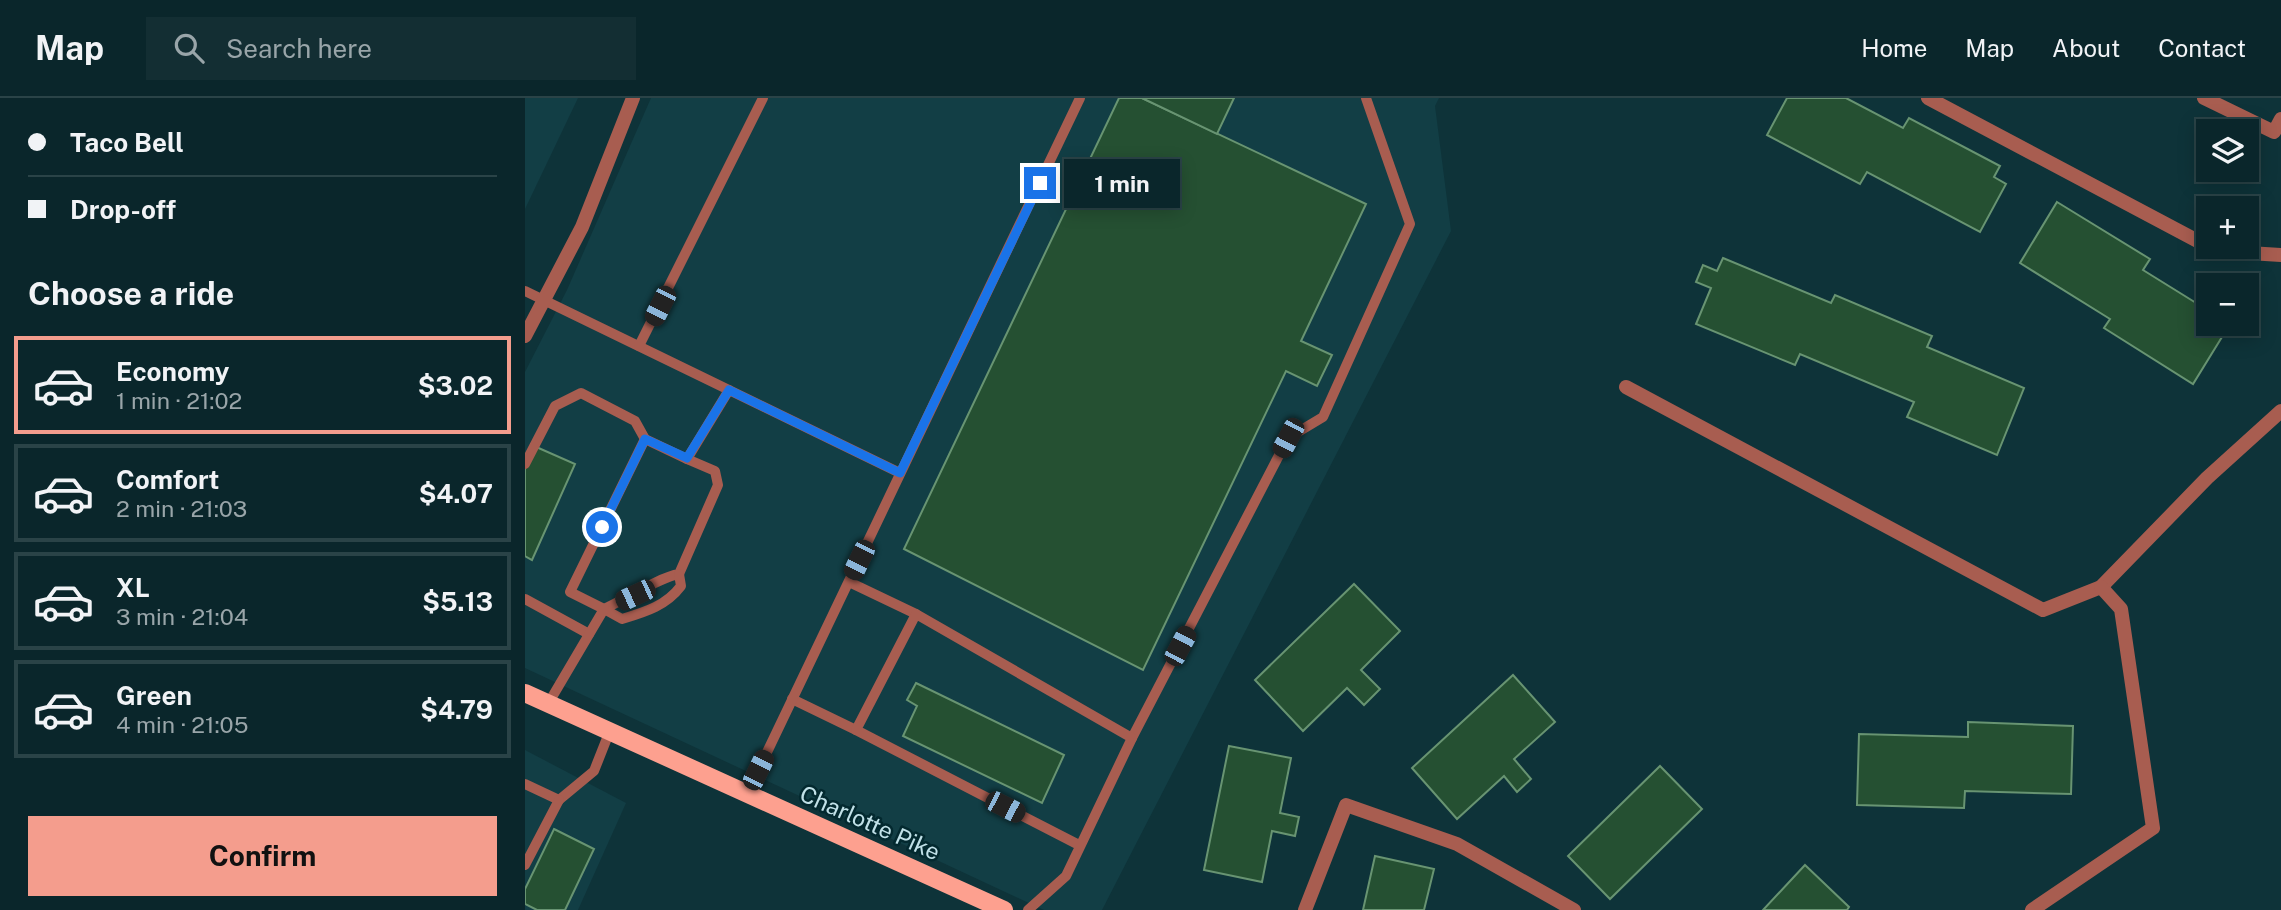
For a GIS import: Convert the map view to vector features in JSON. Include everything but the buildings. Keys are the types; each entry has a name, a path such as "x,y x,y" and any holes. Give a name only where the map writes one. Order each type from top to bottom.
{"main road":[{"name":"Charlotte Pike","path":"525,693 1004,910"}],"street":[{"path":"525,336 582,227 633,98"},
{"path":"1928,98 2196,240"},
{"path":"2204,98 2274,132 2281,119"},
{"path":"2259,254 2281,255"},
{"path":"1626,387 2043,610 2101,587 2207,478 2281,411"},
{"path":"2032,910 2153,828 2121,609 2101,587"},
{"path":"1305,910 1346,805 1457,844 1574,910"}],"lane":[{"path":"639,346 763,98"},
{"path":"747,794 1080,98"},
{"path":"1028,910 1066,876 1132,738 1288,438 1323,417 1410,224 1366,98"},
{"path":"525,291 900,473"},
{"path":"687,458 729,390"},
{"path":"525,464 555,406 581,393 635,421 645,439 715,471 718,485 678,574 681,586 676,593 651,610 622,619 570,592 645,439"},
{"path":"548,704 604,609 647,590 664,576 678,574"},
{"path":"849,582 916,614 1132,738"},
{"path":"525,599 589,634"},
{"path":"856,730 916,614"},
{"path":"792,699 1079,845"},
{"path":"525,865 559,800 594,771 609,733"},
{"path":"525,784 559,800"}],"shaded area":[{"path":"525,98 578,98 525,209"},
{"path":"651,98 1439,98 1435,106 1451,231 1102,910 1044,910 525,668 525,372 567,290"},
{"path":"525,750 626,803 578,910 525,910"}],"route":[{"path":"602,527 645,439 687,458 729,390 900,473 1040,183"}]}
